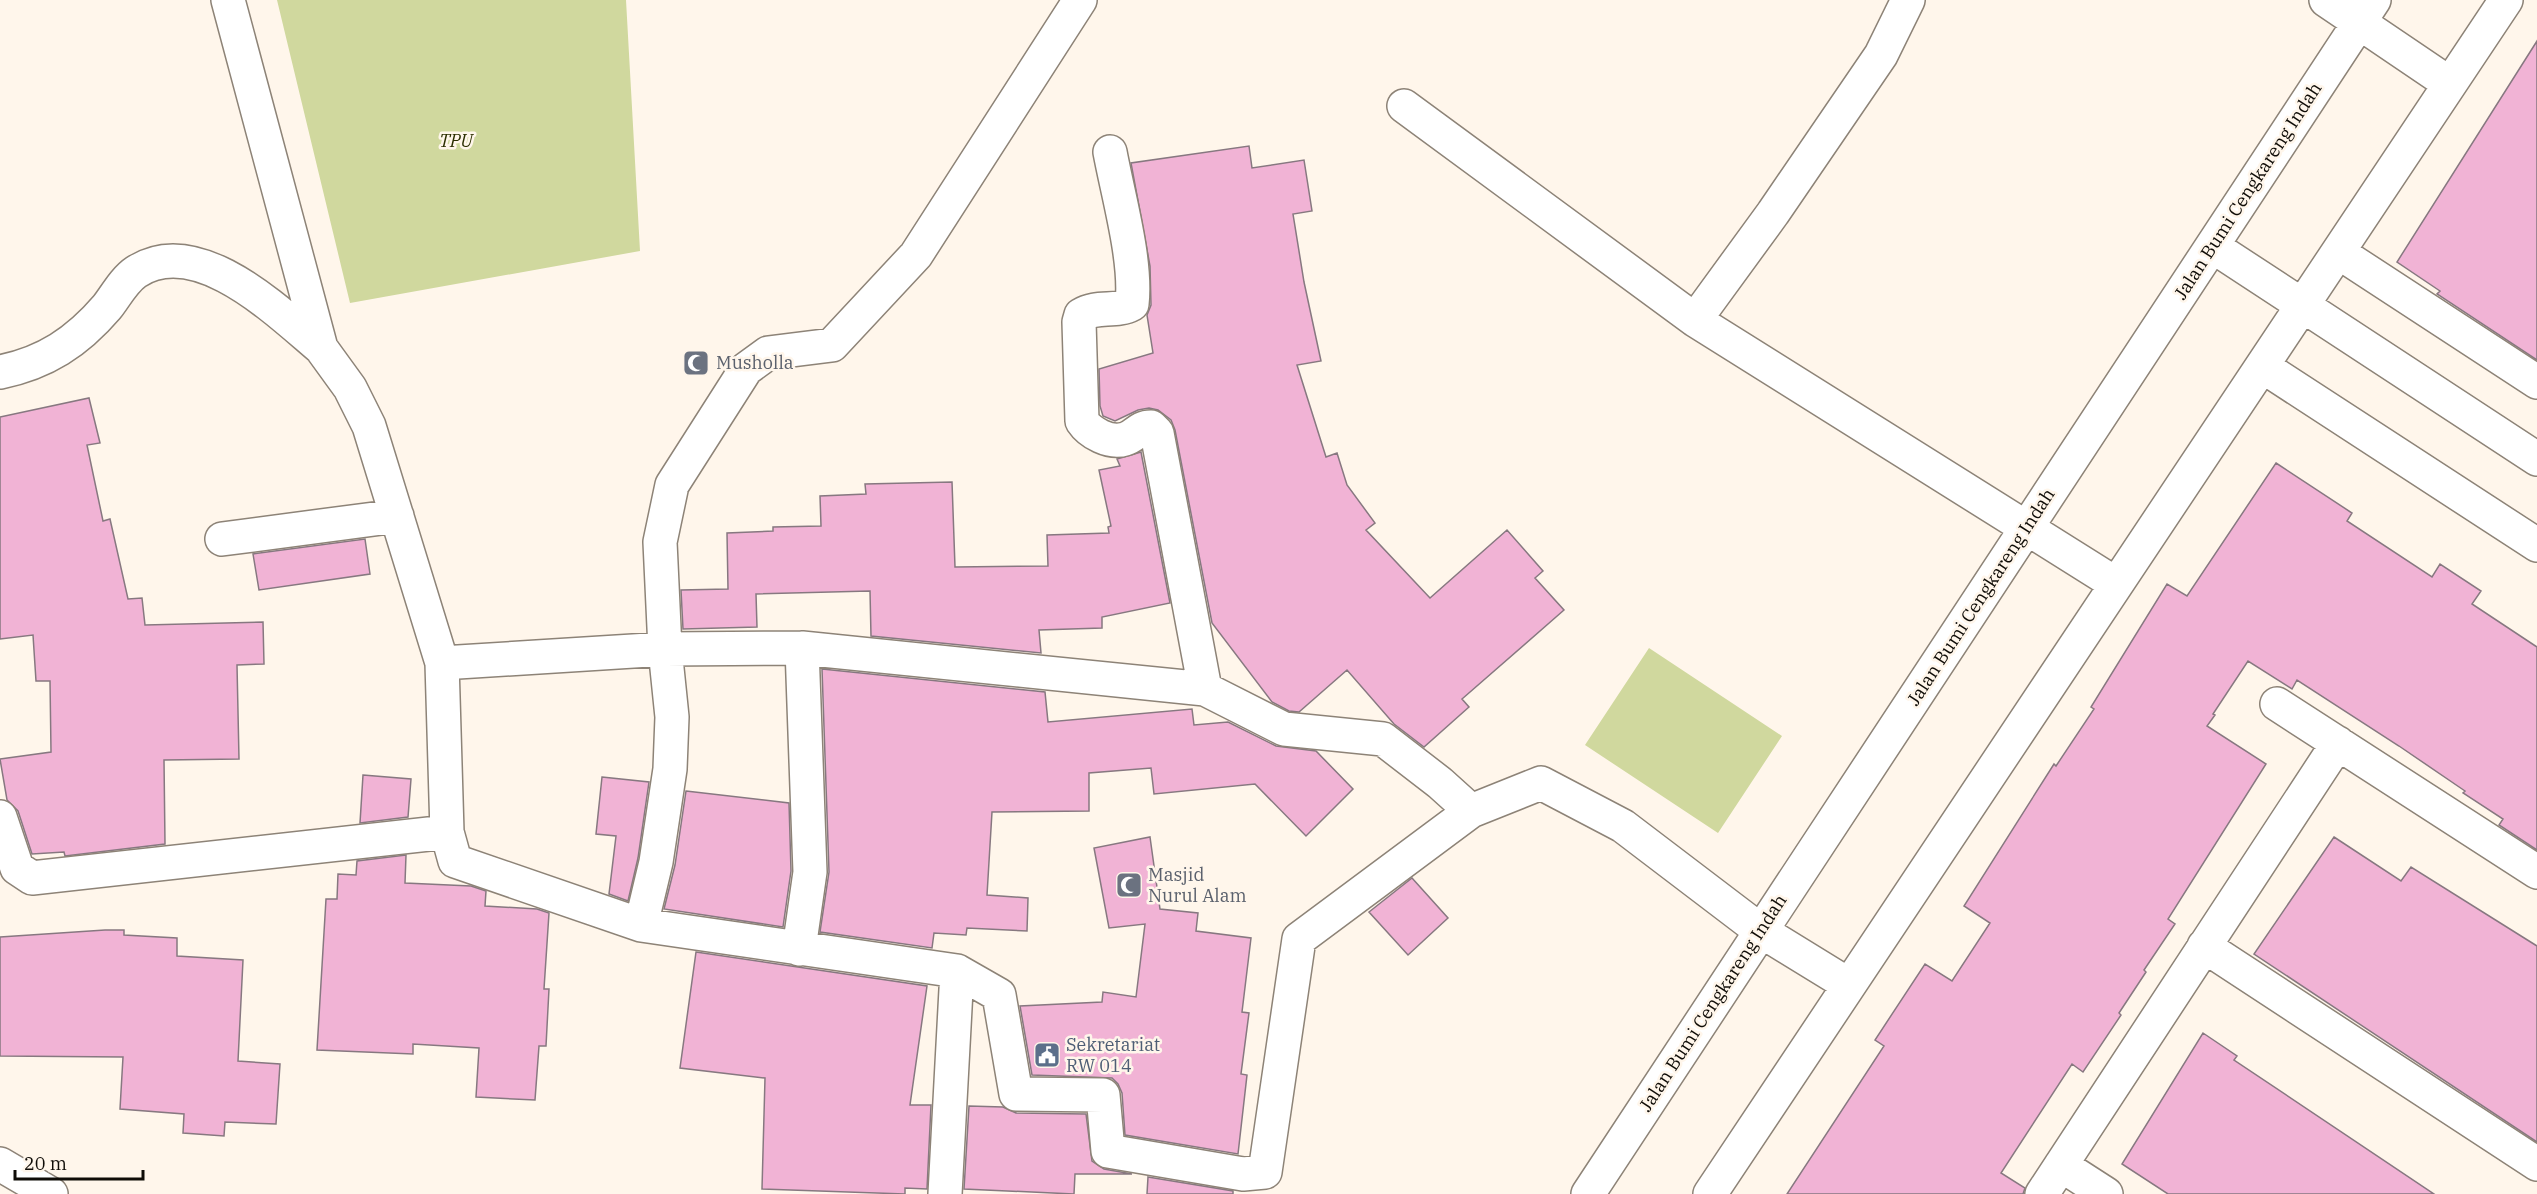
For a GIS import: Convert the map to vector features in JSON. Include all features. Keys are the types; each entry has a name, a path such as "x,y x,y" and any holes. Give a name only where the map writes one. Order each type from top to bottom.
{"street":[{"path":"228,0 321,348"},
{"path":"641,925 656,862 670,768 672,717 664,649 660,542 672,485 746,369 768,352 832,345 916,255 1080,0"},
{"path":"1695,320 1773,213 1881,55 1908,0"},
{"path":"2325,0 2366,12 2450,84"},
{"path":"1710,1194 2506,0"},
{"name":"Jalan Bumi Cengkareng Indah","path":"1588,1194 2366,12"},
{"path":"1404,106 1695,320 2028,526 2116,584"},
{"path":"1110,152 1129,254 1132,304 1124,308 1089,310 1081,315 1079,322 1082,422 1088,430 1113,440 1127,439 1142,427 1151,427 1157,433 1205,689"},
{"path":"2212,246 2537,459"},
{"path":"2338,252 2537,382"},
{"path":"0,372 49,357 57,352 80,335 134,273 160,261 194,264 210,269 264,300 321,348 350,388 369,426 442,663 447,832 455,861 641,925 957,971 999,995 1016,1094 1103,1095 1107,1151 1242,1174 1263,1183 1299,939 1471,811 1541,783 1623,826 1761,931 1849,985"},
{"path":"2262,366 2534,537"},
{"path":"222,539 397,516"},
{"path":"799,949 810,872 802,648"},
{"path":"442,663 664,649 802,648 1205,689 1284,729 1383,739 1440,783 1471,811"},
{"path":"2277,704 2537,872"},
{"path":"2042,1194 2338,743"},
{"path":"0,817 17,868 32,878 447,832"},
{"path":"2204,946 2537,1164"},
{"path":"945,1194 957,971"},
{"path":"0,1164 51,1194"},
{"path":"2061,1165 2106,1194"}],"green space":[{"name":"TPU","path":"277,0 626,0 640,251 350,303"},
{"path":"1649,648 1782,736 1718,833 1585,745"}],"building":[{"path":"2537,41 2537,360 2437,294 2440,291 2397,262"},
{"path":"1249,146 1252,168 1304,160 1312,211 1293,214 1304,282 1321,361 1297,365 1326,457 1337,453 1347,485 1375,523 1366,530 1430,598 1507,530 1543,571 1535,578 1564,610 1462,699 1469,707 1424,747 1394,724 1347,670 1299,712 1289,711 1272,702 1212,623 1175,430 1171,420 1158,410 1149,408 1138,410 1115,421 1103,416 1100,406 1099,369 1153,353 1147,315 1151,305 1150,266 1131,163"},
{"path":"89,398 100,443 87,445 103,521 110,519 128,599 142,598 145,625 263,622 264,664 237,665 239,759 164,760 165,844 65,856 64,852 32,854 18,811 7,800 0,759 51,752 50,681 36,681 33,635 0,639 0,417"},
{"path":"1141,452 1170,603 1102,617 1102,628 1039,630 1041,653 871,636 870,591 756,594 757,627 683,629 681,590 728,589 727,533 773,531 773,527 821,526 820,496 866,494 865,484 952,482 955,567 1048,566 1047,535 1109,533 1108,527 1111,526 1099,470 1120,466 1117,459"},
{"path":"2276,463 2352,513 2347,521 2432,577 2440,564 2481,591 2472,604 2537,647 2537,850 2499,825 2503,819 2399,746 2297,680 2292,689 2248,661 2207,726 2266,764 2168,919 2175,924 2144,970 2146,972 2119,1013 2121,1015 2083,1072 2072,1064 2001,1173 2025,1188 2023,1194 1787,1194 1884,1046 1875,1040 1925,964 1952,981 1990,923 1964,906 2054,764 2056,766 2094,709 2091,707 2167,584 2187,596"},
{"path":"365,539 370,574 259,590 253,554"},
{"path":"822,669 1045,692 1048,722 1192,709 1194,725 1228,722 1276,746 1316,751 1353,789 1306,836 1255,784 1154,794 1151,768 1089,773 1089,811 992,812 987,895 1028,898 1027,931 967,928 966,935 934,933 932,948 820,932 829,872"},
{"path":"363,775 411,779 408,817 360,823"},
{"path":"602,777 649,782 638,858 628,901 609,894 616,836 596,834"},
{"path":"686,791 789,803 791,871 783,927 664,909 675,865"},
{"path":"1150,837 1160,909 1198,913 1196,931 1251,938 1242,1012 1249,1013 1241,1074 1247,1075 1238,1154 1125,1135 1122,1093 1112,1078 1032,1075 1020,1006 1102,1002 1103,992 1136,997 1145,924 1109,928 1094,848"},
{"path":"2334,837 2401,881 2411,867 2537,946 2537,1142 2254,954"},
{"path":"406,855 405,883 471,886 486,891 485,906 537,909 549,913 544,989 549,989 546,1046 539,1046 535,1100 476,1097 479,1048 413,1044 413,1054 317,1050 326,899 337,899 338,874 356,875 357,861"},
{"path":"1412,878 1448,918 1408,955 1369,912"},
{"path":"124,930 124,935 177,938 177,956 243,960 238,1061 280,1064 276,1124 225,1122 224,1136 183,1133 184,1114 120,1109 123,1057 0,1056 0,937"},
{"path":"696,952 927,986 910,1105 931,1105 927,1189 905,1188 905,1194 762,1189 765,1078 680,1068"},
{"path":"2203,1033 2237,1056 2234,1060 2434,1194 2168,1194 2122,1164"},
{"path":"969,1106 1003,1107 1016,1113 1086,1114 1092,1161 1104,1169 1132,1174 1075,1174 1074,1194 964,1189"},
{"path":"1148,1177 1233,1191 1233,1194 1147,1194"}],"place":[{"name":"Musholla","path":"696,363"},
{"name":"Masjid Nurul Alam","path":"1129,885"},
{"name":"Sekretariat RW 014","path":"1047,1055"}]}
